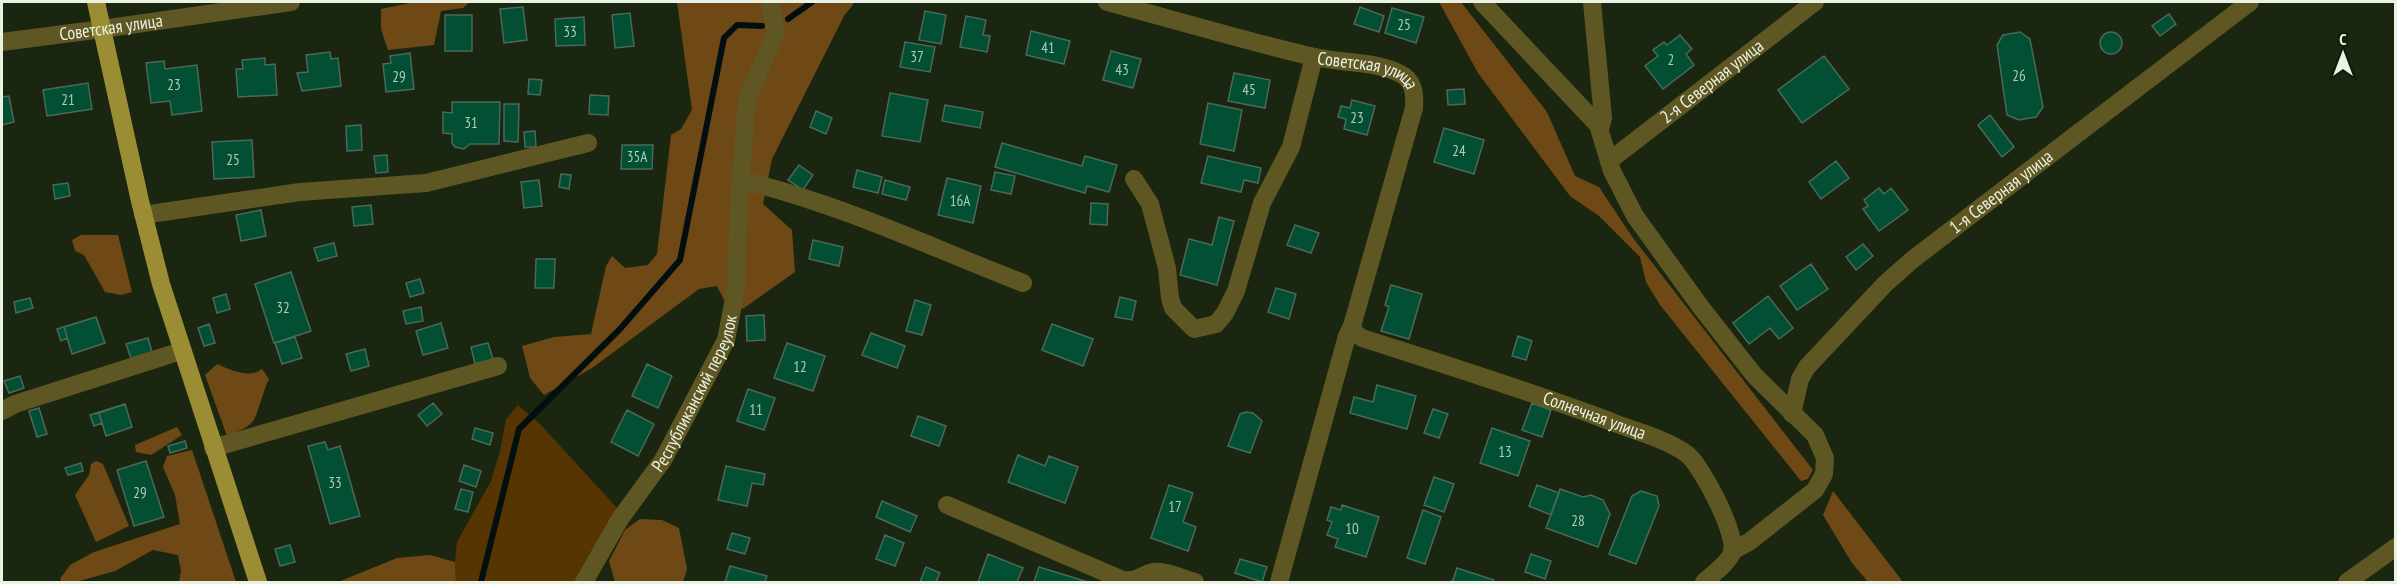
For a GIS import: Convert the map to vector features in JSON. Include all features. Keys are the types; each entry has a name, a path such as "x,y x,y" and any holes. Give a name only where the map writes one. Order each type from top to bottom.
{"main road":[{"path":"96,2 143,215 181,351 258,582"}],"street":[{"name":"Советская улица","path":"2,42 102,30 291,2"},
{"name":"Республиканский переулок","path":"584,582 620,519 663,460 726,340 736,289 747,99 776,32 770,2"},
{"name":"Советская улица","path":"1107,2 1314,57 1399,73 1410,81 1415,93 1414,108 1354,330"},
{"path":"1482,2 1578,101 1600,129 1609,161 1635,216 1700,306 1754,375 1815,435 1825,458 1824,474 1815,490 1749,542 1732,551 1732,554 1704,582"},
{"path":"1592,2 1603,118 1600,129"},
{"name":"2-я Северная улица","path":"1609,161 1815,2"},
{"name":"1-я Северная улица","path":"1792,414 1800,379 1807,367 1899,272 2250,2"},
{"path":"1134,179 1150,204 1167,268 1173,308 1194,329 1216,324 1225,313 1236,291 1262,203 1291,147 1314,57"},
{"path":"143,215 300,192 426,183 588,143"},
{"path":"741,180 787,192 859,217 1023,283"},
{"path":"1279,582 1347,336 1354,330"},
{"name":"Солнечная улица","path":"1354,330 1362,338 1542,395 1668,444 1687,455 1698,468 1722,513 1733,544 1732,551"},
{"path":"2,411 15,404 181,351"},
{"path":"213,448 498,366"},
{"path":"947,505 1122,580 1133,581 1152,572 1161,572 1195,582"},
{"path":"2347,582 2396,547"}],"shaded area":[{"path":"415,2 470,2 463,8 441,11 434,45 388,50 381,29 381,9"},
{"path":"677,2 855,2 844,16 772,159 763,204 792,230 795,272 744,308 730,312 717,286 699,289 592,368 544,395 530,378 522,346 554,337 591,334 606,266 612,256 625,268 648,265 657,254 671,135 681,129 692,110"},
{"path":"1439,2 1461,2 1547,112 1575,176 1599,187 1633,238 1813,470 1808,479 1801,481 1660,305 1646,282 1640,257 1599,216 1570,196 1478,73"},
{"path":"81,235 118,235 132,292 121,295 105,292 84,255 75,251 72,240"},
{"path":"217,364 246,373 262,369 269,379 253,421 227,436 205,375"},
{"path":"518,405 540,424 618,509 574,582 456,582 457,542 491,481 506,419"},
{"path":"177,427 182,435 151,455 136,452 135,445"},
{"path":"192,450 236,582 179,582 181,571 178,555 153,550 115,571 76,582 62,582 60,579 70,565 94,552 180,524 175,495 163,467 167,456"},
{"path":"96,461 103,464 129,526 96,542 75,495 89,475 91,464"},
{"path":"1833,491 1903,582 1868,582 1852,563 1823,515"},
{"path":"640,519 662,520 679,528 687,569 683,582 615,582 609,561 625,530"},
{"path":"430,555 455,562 456,582 338,582 397,558"}],"building":[{"path":"523,7 527,40 504,43 500,9"},
{"path":"1360,7 1384,16 1379,32 1354,24"},
{"path":"1392,8 1424,17 1416,43 1385,33"},
{"path":"925,11 946,15 941,44 919,40"},
{"path":"630,13 634,46 615,48 612,15"},
{"path":"2169,14 2176,24 2160,36 2152,26"},
{"path":"445,15 472,15 472,51 445,51"},
{"path":"966,16 986,20 983,35 990,36 987,52 960,47"},
{"path":"584,17 585,45 556,46 555,19"},
{"path":"1031,31 1070,41 1064,64 1026,55"},
{"path":"2020,32 2030,39 2043,107 2036,117 2019,120 2007,115 1997,45 2003,35"},
{"path":"2111,32 2119,35 2122,43 2119,51 2111,54 2103,51 2100,43 2103,35"},
{"path":"1680,35 1692,49 1686,54 1694,65 1663,89 1645,66 1658,56 1653,50 1664,42 1667,45"},
{"path":"905,42 935,47 930,72 900,67"},
{"path":"1111,51 1141,59 1133,88 1103,80"},
{"path":"330,52 331,59 338,58 341,86 302,91 297,73 308,72 306,55"},
{"path":"410,53 414,89 386,92 383,64 391,63 390,56"},
{"path":"1824,56 1849,89 1802,123 1778,90"},
{"path":"265,58 265,65 275,64 277,95 238,97 236,69 243,69 242,60"},
{"path":"164,61 165,69 197,65 202,111 172,115 170,101 151,103 146,63"},
{"path":"1234,73 1270,80 1265,108 1228,101"},
{"path":"529,79 542,80 540,95 528,94"},
{"path":"88,83 92,109 47,116 43,90"},
{"path":"1464,89 1465,104 1448,105 1447,90"},
{"path":"890,93 928,100 920,142 882,136"},
{"path":"590,95 609,96 608,115 589,114"},
{"path":"9,96 14,122 2,125 2,97"},
{"path":"1352,100 1375,106 1367,135 1344,129 1346,119 1338,117 1341,106 1350,108"},
{"path":"452,102 500,102 499,144 470,144 464,149 455,147 452,143 452,134 443,133 443,112 452,113"},
{"path":"1208,103 1242,110 1234,151 1200,144"},
{"path":"504,104 519,104 518,142 504,141"},
{"path":"945,105 983,112 980,128 942,121"},
{"path":"816,111 832,118 826,134 810,127"},
{"path":"1990,115 2014,147 2002,157 1978,125"},
{"path":"361,125 362,150 347,151 346,126"},
{"path":"1444,128 1484,140 1474,174 1434,162"},
{"path":"535,131 536,147 525,147 524,132"},
{"path":"252,140 254,177 214,179 212,142"},
{"path":"1002,143 1082,166 1085,156 1117,165 1109,192 1087,186 1085,193 995,167"},
{"path":"622,145 653,145 652,169 621,169"},
{"path":"387,155 388,172 376,173 374,156"},
{"path":"1208,156 1261,168 1258,183 1244,180 1241,192 1201,183"},
{"path":"1836,161 1849,178 1821,199 1809,182"},
{"path":"799,165 813,175 803,190 788,180"},
{"path":"857,170 882,177 878,193 853,187"},
{"path":"995,172 1015,176 1011,194 991,190"},
{"path":"561,174 571,175 569,189 559,187"},
{"path":"947,178 981,186 973,223 938,215"},
{"path":"539,180 542,206 524,208 521,182"},
{"path":"885,180 910,187 906,200 882,194"},
{"path":"68,183 70,196 55,199 53,185"},
{"path":"1879,188 1884,194 1891,188 1908,210 1879,231 1863,209 1868,206 1864,200"},
{"path":"1091,203 1108,204 1107,225 1090,224"},
{"path":"371,205 373,224 354,226 352,207"},
{"path":"261,210 266,236 241,241 236,215"},
{"path":"1219,217 1234,221 1217,285 1180,275 1189,239 1212,245"},
{"path":"1295,225 1319,233 1311,253 1287,245"},
{"path":"813,240 843,247 839,266 809,259"},
{"path":"334,243 337,256 318,261 314,248"},
{"path":"1863,244 1873,256 1856,270 1846,257"},
{"path":"536,259 555,259 554,288 535,288"},
{"path":"1811,264 1828,289 1797,310 1780,286"},
{"path":"291,272 311,331 274,343 255,284"},
{"path":"420,279 424,293 410,297 406,283"},
{"path":"1391,285 1422,294 1409,339 1381,331 1389,307 1385,305"},
{"path":"1276,288 1296,294 1289,319 1268,312"},
{"path":"226,294 230,309 217,313 213,298"},
{"path":"1768,296 1793,328 1779,339 1770,328 1749,344 1733,323"},
{"path":"1120,297 1136,301 1132,320 1115,317"},
{"path":"30,298 33,308 16,313 14,302"},
{"path":"915,300 931,305 922,335 906,331"},
{"path":"421,307 423,321 406,324 403,311"},
{"path":"764,315 765,340 747,341 746,316"},
{"path":"96,317 105,343 72,354 67,338 61,341 57,329"},
{"path":"96,317 105,343 72,354 64,327"},
{"path":"441,323 448,348 423,355 416,331"},
{"path":"209,324 215,343 204,346 198,328"},
{"path":"1052,324 1093,339 1083,366 1042,350"},
{"path":"871,333 905,346 897,368 862,355"},
{"path":"1518,336 1532,341 1526,360 1512,356"},
{"path":"295,337 302,358 282,364 275,343"},
{"path":"148,338 152,352 131,358 126,344"},
{"path":"488,343 493,359 475,364 471,347"},
{"path":"787,343 825,356 813,391 774,378"},
{"path":"365,349 369,366 351,371 346,354"},
{"path":"647,364 672,376 658,408 632,396"},
{"path":"20,376 24,388 9,393 4,381"},
{"path":"1377,385 1416,396 1407,429 1350,413 1354,397 1373,402"},
{"path":"748,389 775,398 764,430 737,421"},
{"path":"433,403 442,414 427,426 418,415"},
{"path":"1532,403 1551,410 1542,437 1522,430"},
{"path":"125,404 132,427 106,436 99,413"},
{"path":"125,404 132,427 106,436 102,423 94,426 90,415"},
{"path":"39,408 47,434 37,437 29,411"},
{"path":"1433,409 1448,414 1439,438 1424,433"},
{"path":"627,410 654,424 638,456 611,442"},
{"path":"99,413 102,423 94,426 90,415"},
{"path":"1253,413 1262,421 1250,453 1228,446 1240,414"},
{"path":"918,416 946,426 939,446 911,436"},
{"path":"475,428 493,433 490,445 472,439"},
{"path":"1492,428 1530,441 1518,476 1480,463"},
{"path":"185,441 187,448 170,453 168,446"},
{"path":"325,442 328,450 340,446 360,516 330,524 308,446"},
{"path":"1018,455 1045,466 1049,456 1078,467 1065,503 1008,482"},
{"path":"146,461 164,517 134,526 117,470"},
{"path":"81,463 83,471 68,475 65,468"},
{"path":"464,465 481,471 476,487 459,481"},
{"path":"726,466 765,474 763,485 752,483 747,506 718,500"},
{"path":"1434,477 1454,484 1444,512 1424,505"},
{"path":"1169,485 1193,493 1183,522 1196,527 1188,551 1151,538"},
{"path":"1537,485 1559,493 1551,515 1529,506"},
{"path":"461,489 473,492 468,512 455,509"},
{"path":"1560,489 1583,497 1591,495 1603,500 1610,514 1598,547 1546,528"},
{"path":"1641,491 1657,496 1659,506 1636,564 1609,554 1632,496"},
{"path":"882,501 917,516 910,532 876,517"},
{"path":"1342,505 1379,517 1366,557 1335,547 1338,539 1327,535 1332,522 1327,520 1331,507 1341,510"},
{"path":"1423,510 1441,517 1425,564 1407,558"},
{"path":"732,533 750,538 745,554 727,549"},
{"path":"885,535 904,543 895,566 876,559"},
{"path":"290,545 295,562 280,566 275,549"},
{"path":"988,554 1023,568 1017,582 978,582"},
{"path":"1531,554 1551,561 1545,579 1525,572"},
{"path":"1240,559 1267,567 1262,582 1235,573"},
{"path":"730,566 767,576 765,582 725,582"},
{"path":"926,567 940,573 936,582 920,582"},
{"path":"1039,567 1088,582 1034,582"},
{"path":"1457,568 1494,580 1494,582 1450,582"}],"waterway":[{"path":"788,19 812,2"},
{"path":"481,582 519,429 620,329 680,260 724,38 737,25 762,26"}]}
